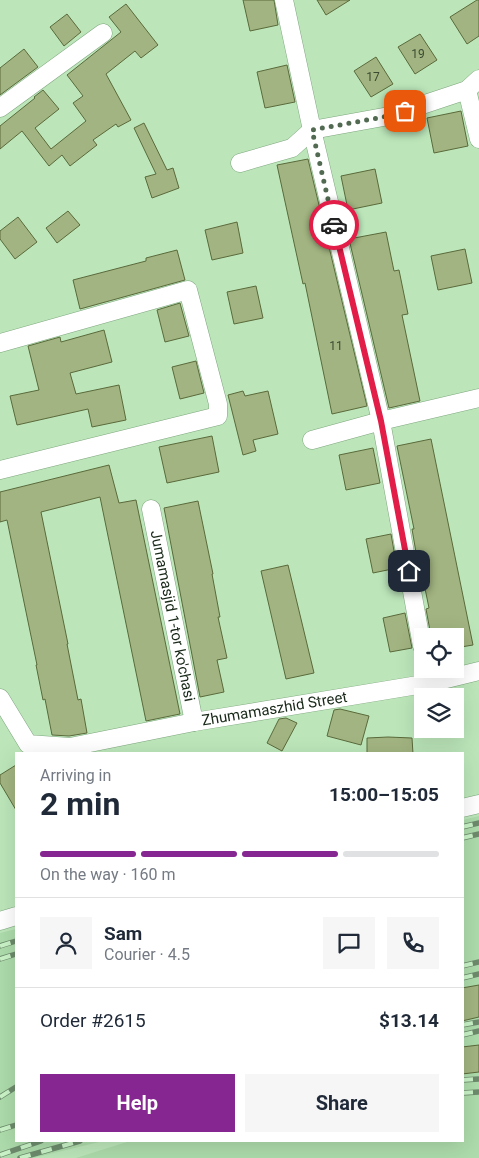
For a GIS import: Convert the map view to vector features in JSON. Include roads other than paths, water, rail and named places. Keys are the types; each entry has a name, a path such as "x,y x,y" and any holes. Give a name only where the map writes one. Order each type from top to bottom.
{"street":[{"path":"284,0 312,130 381,421 419,628"},
{"path":"0,108 103,33"},
{"path":"240,163 292,148 312,130 389,116 473,85 479,139"},
{"path":"0,343 188,290 218,404 218,416 0,470"},
{"path":"312,440 381,421 479,398"},
{"name":"Jumamasjid 1-tor ko'chasi","path":"150,509 194,722"},
{"name":"Zhumamaszhid Street","path":"464,672 479,671"},
{"name":"Zhumamaszhid Street","path":"0,698 28,744 72,750 194,722 418,678"},
{"path":"464,808 479,804"},
{"path":"0,921 15,916"}],"railway":[{"path":"464,827 479,823"},
{"path":"464,838 479,834"},
{"path":"0,946 15,941"},
{"path":"0,959 15,954"},
{"path":"464,966 479,962"},
{"path":"464,978 479,974"},
{"path":"464,1025 479,1022"},
{"path":"464,1035 479,1031"},
{"path":"464,1080 479,1079"},
{"path":"0,1097 15,1088"},
{"path":"464,1093 479,1092"},
{"path":"0,1130 15,1125"},
{"path":"0,1155 38,1142"},
{"path":"20,1158 76,1142"}]}
